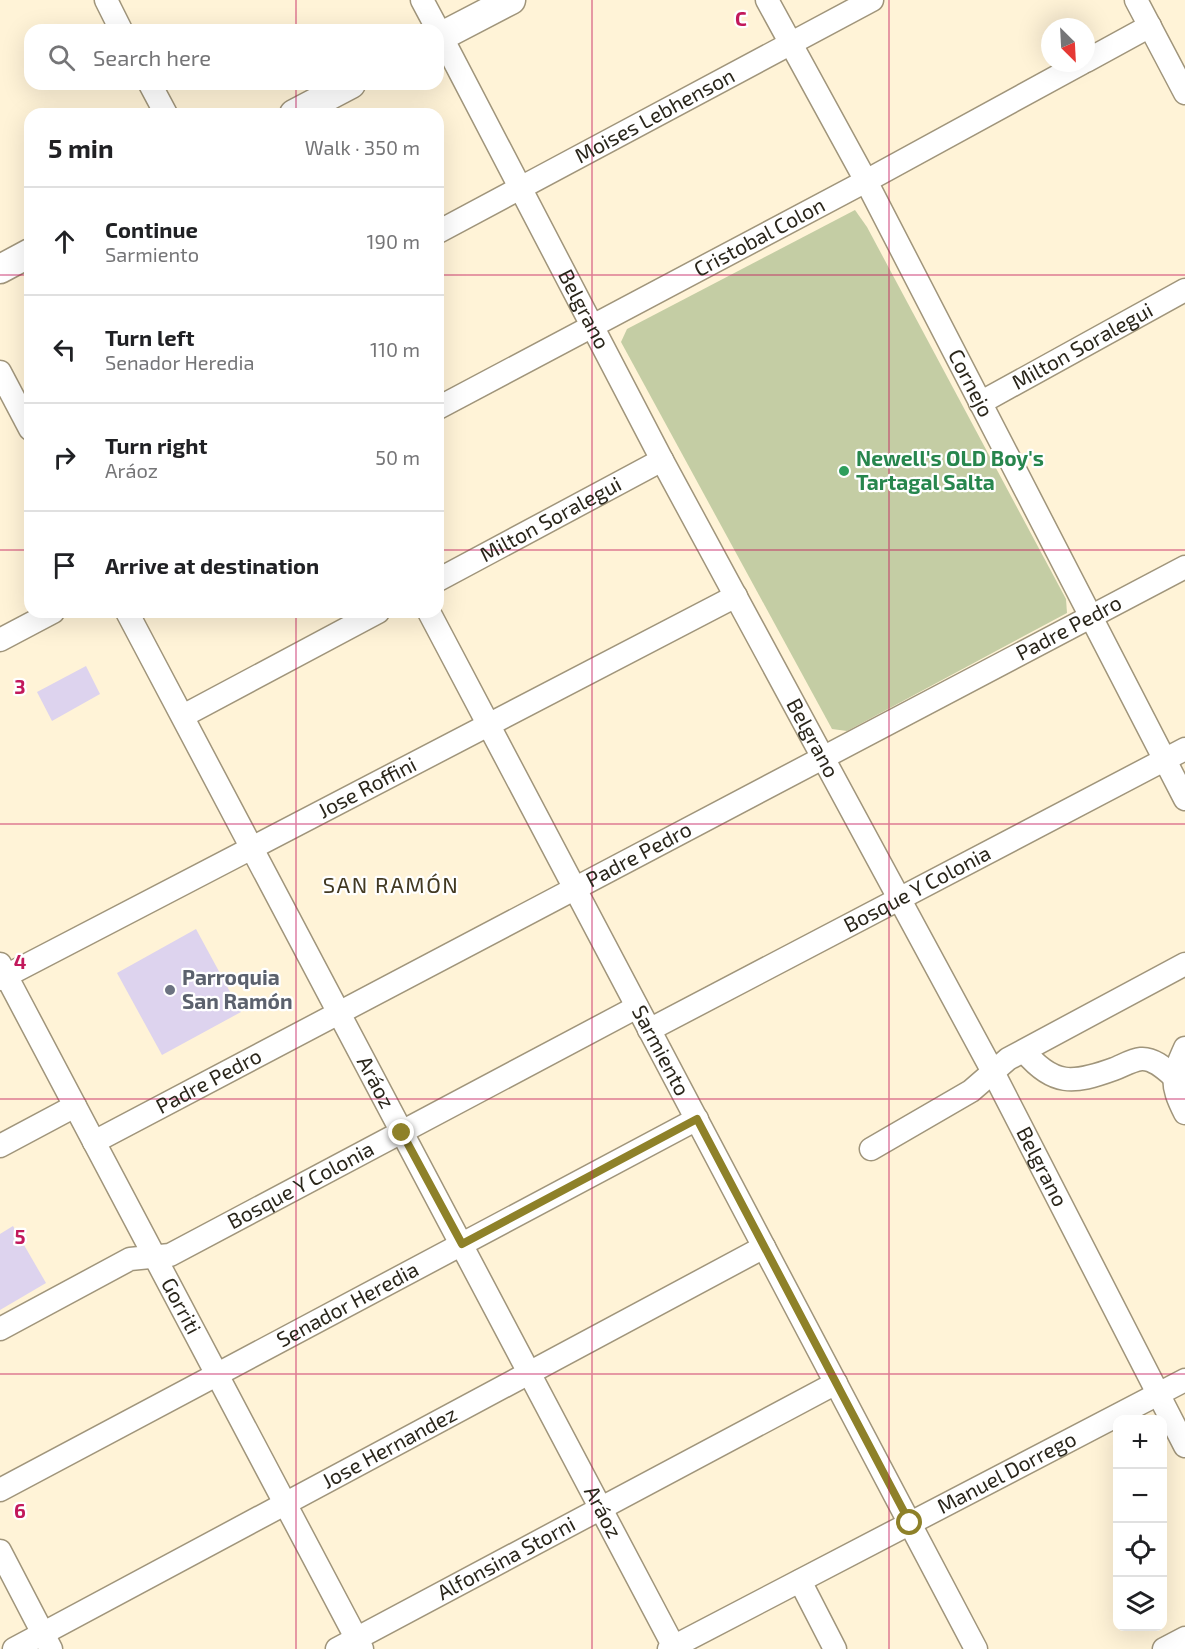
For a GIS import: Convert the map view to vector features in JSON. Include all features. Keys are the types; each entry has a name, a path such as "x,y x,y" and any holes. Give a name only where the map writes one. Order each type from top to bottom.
{"main road":[{"path":"444,32 511,0"},
{"path":"305,108 340,90"},
{"path":"0,269 24,256"}],"street":[{"path":"106,0 118,24"},
{"name":"Belgrano","path":"422,0 434,24"},
{"name":"Cornejo","path":"767,0 866,181 1185,799"},
{"name":"Moises Lebhenson","path":"444,229 872,0"},
{"path":"1136,0 1185,93"},
{"path":"1095,56 1150,26"},
{"name":"Belgrano","path":"444,44 662,460 993,1072 1185,1446"},
{"name":"Cristobal Colon","path":"444,405 866,181 1066,72"},
{"path":"153,90 163,108"},
{"name":"Milton Soralegui","path":"980,403 1185,290"},
{"path":"0,372 24,418"},
{"name":"Milton Soralegui","path":"444,577 662,460"},
{"name":"Padre Pedro","path":"94,1142 1185,567"},
{"name":"Jose Roffini","path":"2,973 252,848 735,596"},
{"path":"0,640 42,618"},
{"name":"Aráoz","path":"130,618 531,1374 673,1648"},
{"path":"183,716 367,618"},
{"name":"Sarmiento","path":"432,618 976,1649"},
{"name":"Bosque Y Colonia","path":"650,1030 1185,749"},
{"path":"871,1149 970,1091 1008,1059 1185,964"},
{"name":"Gorriti","path":"2,973 286,1505 352,1646"},
{"name":"Bosque Y Colonia","path":"155,1257 170,1255 637,1007"},
{"path":"1185,1048 1173,1076 1177,1098 1185,1113"},
{"path":"1024,1051 1041,1071 1067,1080 1084,1080 1141,1059 1158,1063 1173,1076"},
{"path":"0,1146 75,1106"},
{"name":"Senador Heredia","path":"0,1490 697,1119"},
{"name":"Jose Hernandez","path":"14,1649 47,1641 286,1505 764,1247"},
{"path":"0,1329 130,1259 155,1257"},
{"name":"Manuel Dorrego","path":"673,1648 1185,1380"},
{"name":"Alfonsina Storni","path":"352,1646 601,1508 836,1383"},
{"path":"0,1551 47,1641"},
{"path":"800,1581 835,1649"},
{"path":"1164,1649 1185,1638"}],"green space":[{"name":"Newell's OLD Boy's Tartagal Salta","path":"855,210 867,227 1066,599 1067,613 847,731 832,729 621,342 627,329"}],"building":[{"path":"86,666 100,694 52,721 37,692"},
{"path":"196,929 241,1012 162,1055 117,973"},
{"path":"13,1226 46,1283 0,1310 0,1234"}],"place":[{"name":"Newell's OLD Boy's Tartagal Salta","path":"844,471"},
{"name":"Parroquia San Ramón","path":"170,990"}],"district":[{"name":"SAN RAMÓN","path":"391,885"}],"route":[{"path":"402,1133 462,1244 697,1119 910,1523"}]}
